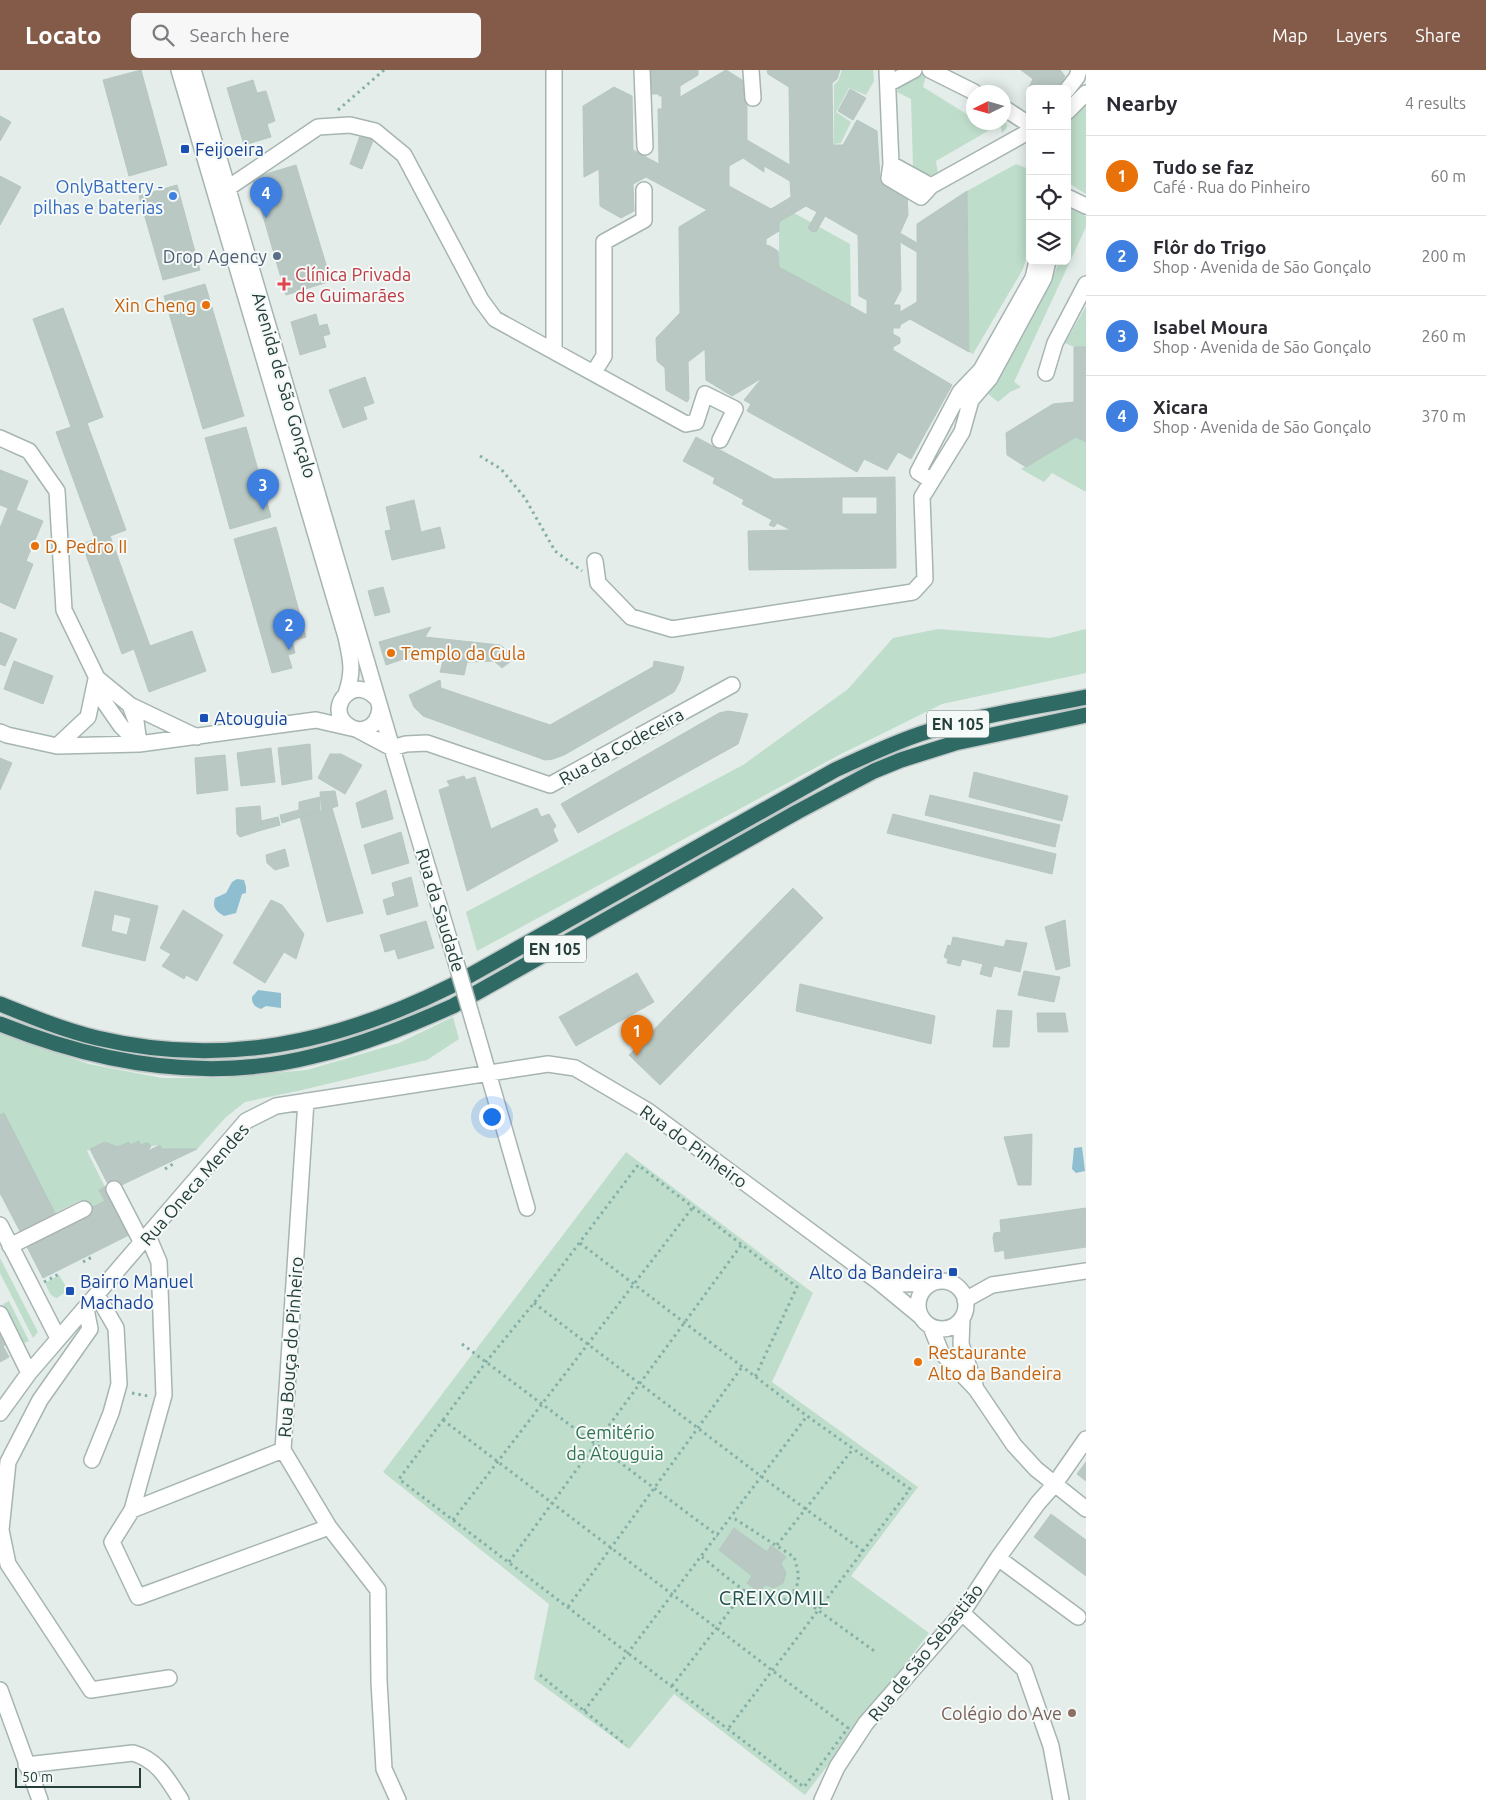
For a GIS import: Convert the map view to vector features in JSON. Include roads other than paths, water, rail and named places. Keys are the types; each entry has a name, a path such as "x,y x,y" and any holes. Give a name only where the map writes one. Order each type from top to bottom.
{"highway":[{"name":"EN 105","path":"0,1004 65,1029 97,1038 184,1051 220,1051 254,1048 301,1041 338,1032 396,1011 451,986 835,770 866,755 914,736 953,725 1086,697"},
{"name":"EN 105","path":"0,1024 33,1037 94,1055 123,1062 179,1068 258,1066 312,1057 338,1050 395,1031 452,1006 797,812 874,771 901,760 956,743 1086,715"}],"street":[{"name":"Avenida de São Gonçalo","path":"179,70 346,637 352,665 350,682 344,697"},
{"name":"Avenida de São Gonçalo","path":"193,70 379,704"},
{"path":"554,70 554,350"},
{"path":"642,70 645,147"},
{"path":"751,70 753,98"},
{"path":"914,70 888,77 891,164 931,186 1026,133"},
{"path":"930,70 966,88"},
{"path":"1070,85 1079,70"},
{"path":"1071,108 1086,93"},
{"path":"1011,113 1026,122"},
{"path":"228,188 318,127 350,125 375,131 404,155 481,300 495,319 686,424 696,422 705,394 735,409 720,440"},
{"path":"594,372 604,356 604,242 644,220 644,190"},
{"path":"1071,198 1086,206"},
{"path":"932,481 918,472 981,370 1033,278 1036,265"},
{"path":"594,561 598,583 631,617 672,629 913,592 925,579 922,497 962,432 965,396 990,378 1044,278 1047,265"},
{"path":"1046,374 1055,344 1086,284"},
{"path":"0,438 29,451 57,491 64,610 97,678 105,703 121,726 139,744"},
{"path":"97,678 130,704 197,737"},
{"path":"57,746 88,716 97,678"},
{"name":"Rua da Codeceira","path":"392,748 406,744 427,743 550,785 732,685"},
{"path":"0,732 57,746 139,744 316,720 355,729 367,728 374,724 379,717 379,704 367,690 352,690 316,720"},
{"path":"344,697 339,708 345,723 392,748"},
{"path":"130,704 136,721 139,744"},
{"name":"Rua da Saudade","path":"379,704 453,952 526,1208"},
{"name":"Rua do Pinheiro","path":"488,1072 548,1064 575,1068 648,1111 879,1282 919,1315"},
{"name":"Rua Oneca Mendes","path":"0,1413 29,1373 58,1338 86,1309 246,1121 276,1106 488,1072"},
{"name":"Rua Bouça do Pinheiro","path":"306,1102 283,1450 329,1528 378,1590 379,1681 384,1769 398,1800"},
{"path":"114,1189 159,1262 164,1395 132,1510 112,1542 138,1598 329,1528"},
{"path":"10,1246 84,1209"},
{"path":"0,1225 58,1338"},
{"path":"965,1300 992,1285 1086,1271"},
{"path":"879,1282 902,1284 944,1282 952,1284 962,1292 965,1300 965,1311 955,1326 939,1330 924,1322 919,1315 917,1305 919,1297 925,1288 932,1283"},
{"path":"92,1460 111,1413 119,1384 116,1328 97,1295"},
{"path":"86,1309 90,1329 40,1400 8,1462 0,1530 8,1564 91,1690 169,1678"},
{"path":"0,1314 29,1373"},
{"path":"962,1318 961,1344 976,1389"},
{"path":"931,1327 941,1352 976,1389 1014,1445 1036,1469 1086,1509"},
{"name":"Rua de São Sebastião","path":"822,1800 837,1767 866,1723 962,1613 998,1558 1038,1503 1054,1485 1086,1439"},
{"path":"132,1510 283,1450"},
{"path":"998,1558 1078,1617"},
{"path":"962,1613 1024,1669 1051,1746 1061,1800"},
{"path":"0,1690 40,1800"},
{"path":"26,1764 133,1753 144,1756 157,1765 181,1800"}],"water":[{"path":"237,879 244,880 246,893 242,894 236,913 224,916 215,909 215,898 226,893 232,882"},
{"path":"258,990 281,993 281,1008 266,1006 261,1009 255,1006 252,997"},
{"path":"1082,1147 1085,1171 1076,1173 1072,1169 1074,1148"}],"place":[{"name":"Feijoeira","path":"185,149"},
{"name":"OnlyBattery - pilhas e baterias","path":"173,196"},
{"name":"Xicara","path":"266,218"},
{"name":"Drop Agency","path":"277,256"},
{"name":"Clínica Privada de Guimarães","path":"284,284"},
{"name":"Xin Cheng","path":"206,305"},
{"name":"Isabel Moura","path":"263,510"},
{"name":"D. Pedro II","path":"35,546"},
{"name":"Flôr do Trigo","path":"289,650"},
{"name":"Templo da Gula","path":"391,653"},
{"name":"Atouguia","path":"204,718"},
{"name":"Tudo se faz","path":"637,1056"},
{"name":"Alto da Bandeira","path":"953,1272"},
{"name":"Bairro Manuel Machado","path":"70,1291"},
{"name":"Restaurante Alto da Bandeira","path":"918,1362"},
{"name":"Colégio do Ave","path":"1072,1713"}],"district":[{"name":"CREIXOMIL","path":"774,1597"}],"park label":[{"name":"Cemitério da Atouguia","path":"615,1442"}]}
